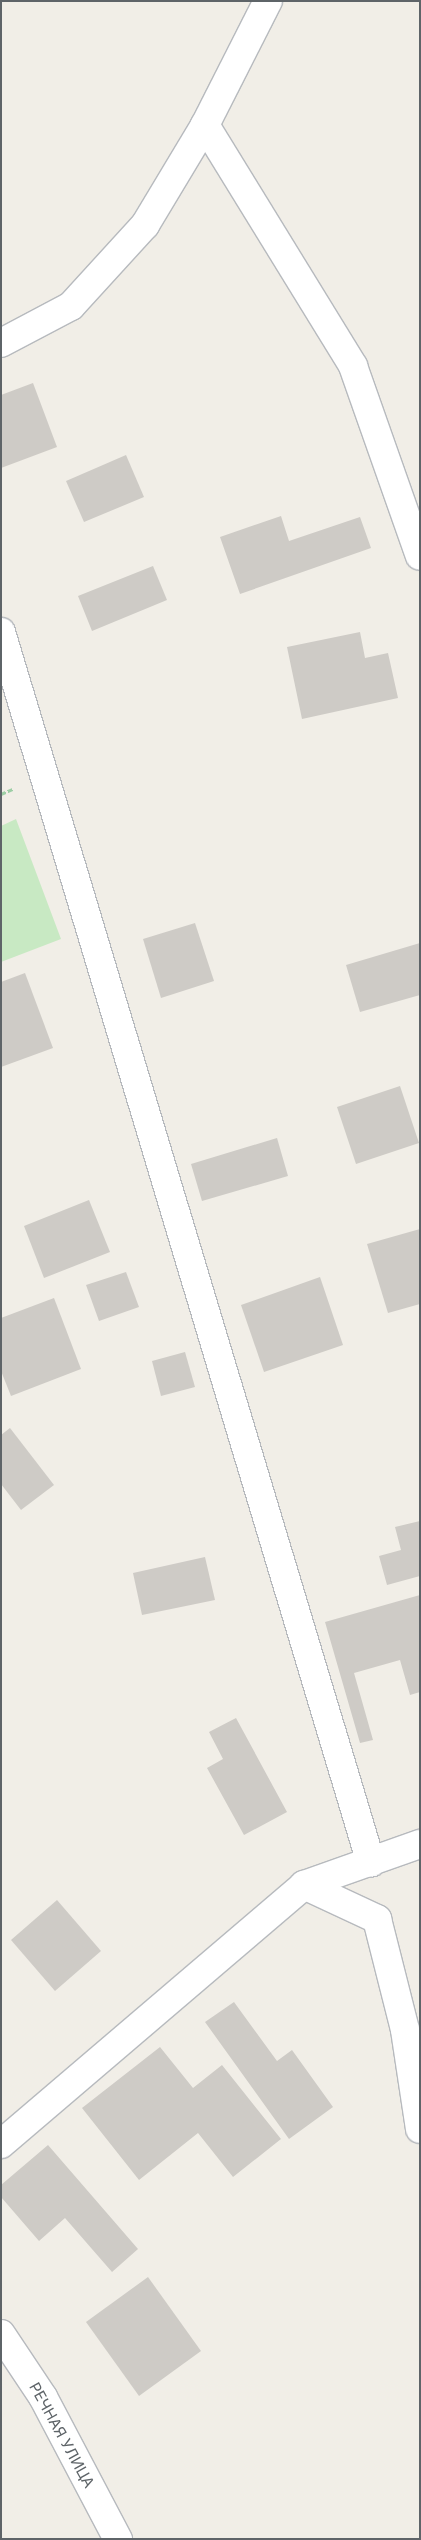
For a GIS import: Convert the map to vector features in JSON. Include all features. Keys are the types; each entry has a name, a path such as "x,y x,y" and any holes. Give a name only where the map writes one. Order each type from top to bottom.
{"street":[{"path":"1,344 71,306 145,225 205,125 268,1"},
{"path":"205,125 353,366 420,556"},
{"path":"1,632 371,1863"},
{"path":"1,2144 304,1884 371,1863 420,1844"},
{"path":"304,1884 376,1920 405,2030 420,2129"},
{"name":"РЕЧНАЯ УЛИЦА","path":"1,2334 43,2397 118,2539"}],"path":[{"path":"1,794 16,788"}],"green space":[{"path":"16,819 61,939 1,962 1,826"}],"building":[{"path":"33,383 57,447 1,468 1,395"},
{"path":"126,455 144,497 84,522 66,481"},
{"path":"281,516 289,541 360,517 371,548 240,594 220,537"},
{"path":"153,566 167,600 92,631 78,596"},
{"path":"360,632 365,658 388,653 398,698 302,719 287,647"},
{"path":"195,923 214,981 161,998 143,939"},
{"path":"420,943 420,995 360,1012 346,965"},
{"path":"25,973 53,1048 1,1067 1,982"},
{"path":"400,1086 419,1143 356,1164 337,1107"},
{"path":"277,1138 288,1176 202,1201 191,1164"},
{"path":"89,1200 110,1252 44,1278 24,1226"},
{"path":"420,1229 420,1304 388,1313 367,1244"},
{"path":"126,1272 139,1307 99,1321 86,1285"},
{"path":"320,1277 343,1345 264,1372 241,1305"},
{"path":"54,1298 81,1369 11,1396 1,1371 1,1318"},
{"path":"185,1352 195,1387 161,1396 152,1361"},
{"path":"10,1428 54,1485 21,1510 1,1484 1,1435"},
{"path":"420,1521 420,1576 387,1585 379,1556 401,1550 395,1527"},
{"path":"205,1557 215,1600 142,1615 133,1573"},
{"path":"420,1595 420,1692 410,1695 400,1660 354,1673 373,1740 360,1743 325,1622"},
{"path":"236,1718 287,1812 244,1835 207,1768 223,1759 209,1732"},
{"path":"57,1900 101,1951 55,1991 11,1940"},
{"path":"234,2002 277,2061 292,2050 333,2107 289,2139 205,2022"},
{"path":"160,2047 193,2088 222,2065 281,2139 233,2177 198,2133 139,2180 82,2108"},
{"path":"48,2145 138,2249 112,2272 65,2218 39,2241 1,2197 1,2185"},
{"path":"148,2277 201,2351 139,2396 86,2322"}]}
